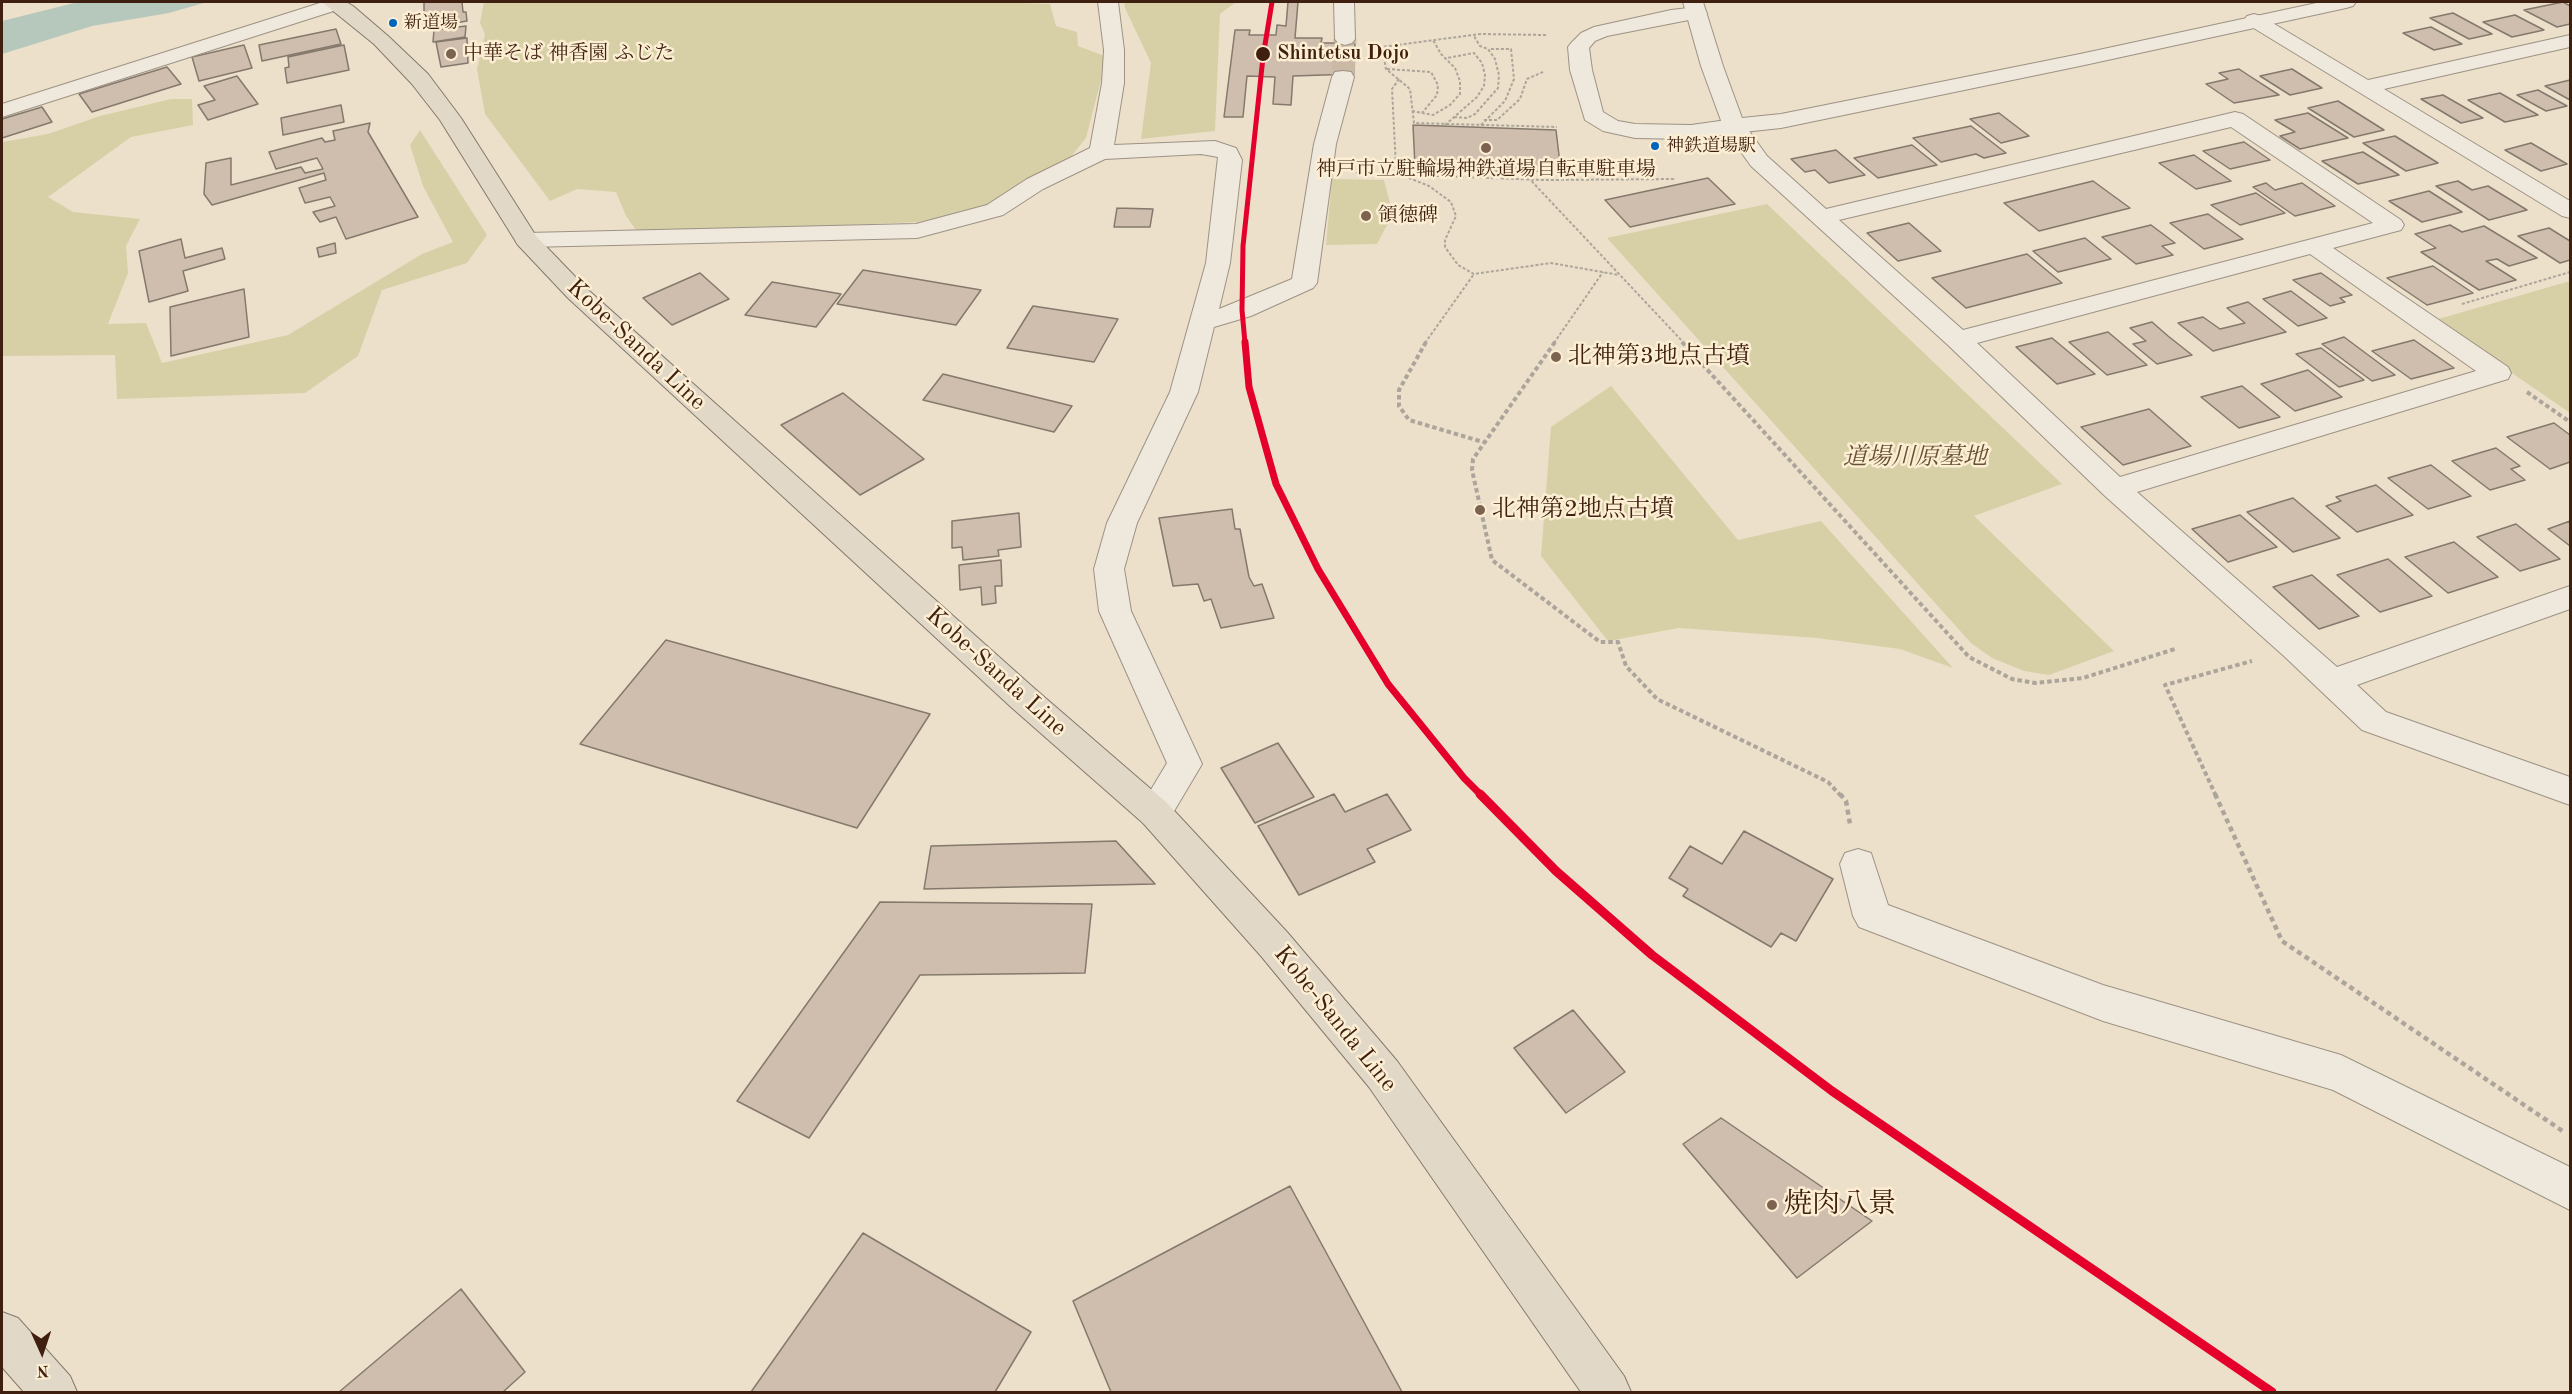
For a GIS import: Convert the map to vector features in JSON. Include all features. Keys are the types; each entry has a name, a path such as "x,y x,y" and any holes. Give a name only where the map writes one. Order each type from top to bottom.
{"main road":[{"name":"Kobe-Sanda Line","path":"334,3 381,40 420,79 450,118 527,240 586,301 1023,698 1155,813 1274,944 1383,1074 1608,1392"},
{"path":"2,1334 54,1392"}],"street":[{"path":"1101,152 1113,83 1114,50 1108,2"},
{"path":"1344,2 1345,39"},
{"path":"2346,2 2080,60 1781,121 1734,126 1691,132 1622,129 1600,121 1593,115 1588,103 1578,47 1588,37 1617,27 1671,16 1695,8 1734,126 1759,161 1958,340 2115,489 2296,648 2330,682 2374,721 2571,791"},
{"path":"2,111 334,3"},
{"path":"2229,6 2571,211"},
{"path":"2364,87 2571,41"},
{"path":"1202,322 1242,310 1304,283 1325,144 1343,76"},
{"path":"1821,217 2235,119 2392,225 1958,340"},
{"path":"527,240 917,231 995,210 1035,184 1101,152 1201,147 1228,153 1231,160 1218,263 1213,290 1202,322 1184,392 1139,492 1122,522 1109,569 1115,611 1185,764 1155,813"},
{"path":"2534,189 2561,182"},
{"path":"2314,246 2498,373"},
{"path":"2115,489 2498,373"},
{"path":"2330,682 2571,597"},
{"path":"1858,864 1872,916 2103,1003 2341,1074 2571,1189"}],"path":[{"path":"1546,35 1474,35 1382,47 1386,69 1410,89 1414,123 1557,127"},
{"path":"1474,35 1480,46 1488,49 1511,49 1514,79 1505,100 1481,125"},
{"path":"1412,111 1433,115 1450,105 1460,94 1460,81 1455,68 1441,54 1433,40"},
{"path":"1454,117 1467,118 1475,114 1498,88 1499,75 1495,59 1488,49"},
{"path":"1445,125 1477,98 1484,86 1485,75 1482,63 1474,53 1447,58"},
{"path":"1386,69 1431,72 1438,85 1437,95 1422,113"},
{"path":"1484,120 1497,120 1520,99 1527,79 1546,71"},
{"path":"1399,79 1392,89 1396,167 1523,172 1686,346 1970,657 2012,679 2035,683 2058,682 2083,678 2175,648"},
{"path":"1619,275 1551,263 1474,274 1458,265 1445,247 1445,240 1456,216 1451,202 1429,186 1400,174 1529,179 1676,179"},
{"path":"1603,272 1473,459 1472,470 1492,560 1600,642 1618,642 1626,666 1657,699 1828,782 1846,801 1858,864"},
{"path":"2415,317 2571,272"},
{"path":"1474,274 1467,287 1423,346 1399,390 1399,406 1409,420 1483,442"},
{"path":"2498,373 2571,422"},
{"path":"2296,648 2165,685 2282,941 2571,1137"}],"green space":[{"path":"484,2 1050,4 1056,26 1077,32 1078,46 1107,57 1086,138 1069,159 1027,178 993,205 919,222 638,233 626,216 616,192 577,189 550,201 485,114 477,69 485,34 480,23"},
{"path":"1124,2 1236,2 1220,14 1215,131 1141,139 1151,63"},
{"path":"171,99 192,99 193,125 131,137 48,197 73,212 140,219 126,246 128,273 108,324 146,323 162,363 288,335 422,254 453,242 423,186 410,145 420,130 487,235 467,263 382,290 358,356 305,393 117,399 115,355 2,356 2,142 48,134 100,116"},
{"path":"1332,179 1384,180 1393,214 1377,244 1326,245"},
{"name":"道場川原墓地","path":"1767,204 2062,484 1974,516 2114,651 2049,675 2024,671 1992,658 1971,643 1607,238"},
{"path":"2570,281 2570,413 2435,320"},
{"path":"1611,386 1738,540 1821,521 1953,668 1900,649 1817,638 1679,628 1608,641 1541,556 1551,427"}],"shaded area":[{"path":"78,2 207,2 169,13 92,26 2,54 2,21"}],"building":[{"path":"424,2 462,2 467,21 437,26 437,20 424,22"},
{"path":"1288,2 1298,2 1295,38 1322,38 1321,43 1355,43 1354,74 1293,76 1291,105 1273,104 1275,77 1247,76 1243,117 1224,117 1235,30 1250,30 1249,35 1276,35 1277,25 1286,26"},
{"path":"2563,2 2570,6 2570,24 2557,27 2524,10"},
{"path":"2453,13 2492,34 2469,39 2430,18"},
{"path":"2515,15 2544,30 2512,37 2483,22"},
{"path":"466,26 465,37 433,42 434,30"},
{"path":"2431,27 2462,44 2434,50 2403,33"},
{"path":"336,29 341,44 262,61 259,45"},
{"path":"467,38 468,63 441,67 436,42"},
{"path":"244,45 252,68 199,81 192,57"},
{"path":"344,45 349,70 287,83 285,68 289,67 288,57"},
{"path":"167,67 181,84 92,112 79,94"},
{"path":"2239,69 2279,95 2234,103 2206,84 2228,79 2219,73"},
{"path":"2292,69 2322,88 2290,95 2260,76"},
{"path":"237,76 258,104 208,120 198,105 215,100 204,86"},
{"path":"2570,80 2570,100 2545,86"},
{"path":"2538,90 2567,106 2546,111 2517,95"},
{"path":"2500,93 2538,115 2505,122 2468,100"},
{"path":"2443,95 2483,118 2461,123 2421,99"},
{"path":"2338,101 2384,130 2354,137 2308,108"},
{"path":"341,105 344,122 283,135 281,118"},
{"path":"42,107 52,122 2,138 2,119"},
{"path":"1999,113 2029,136 2001,143 1970,119"},
{"path":"2308,113 2348,138 2300,149 2280,136 2295,132 2275,120"},
{"path":"370,123 368,132 418,217 346,239 336,217 320,222 313,212 335,206 330,197 305,203 299,188 326,180 324,173 212,205 204,194 206,163 231,158 231,185 301,167 305,173 323,169 317,158 276,169 269,152 322,138 325,142 335,140 333,131"},
{"name":"神戸市立駐輪場神鉄道場自転車駐車場","path":"1413,125 1556,130 1561,172 1415,167"},
{"path":"1971,126 2006,153 1984,158 1976,154 1941,162 1913,138"},
{"path":"2395,136 2438,163 2406,171 2363,143"},
{"path":"2244,142 2270,160 2230,169 2203,151"},
{"path":"2531,143 2567,164 2541,171 2505,150"},
{"path":"1912,145 1937,165 1878,178 1854,158"},
{"path":"1836,150 1865,175 1829,183 1815,170 1805,172 1791,159"},
{"path":"2363,152 2399,175 2358,184 2322,161"},
{"path":"2194,155 2231,181 2196,189 2159,163"},
{"path":"1708,178 1735,204 1630,227 1605,200"},
{"path":"2093,181 2130,208 2039,231 2004,203"},
{"path":"2458,181 2472,190 2488,186 2527,210 2489,220 2436,186"},
{"path":"2266,183 2275,190 2302,183 2335,206 2295,216 2253,187"},
{"path":"2429,191 2462,212 2422,222 2389,201"},
{"path":"2256,193 2285,213 2240,225 2211,205"},
{"path":"1117,208 1153,209 1150,227 1114,227"},
{"path":"2208,214 2243,239 2204,249 2170,223"},
{"path":"1909,223 1941,251 1898,261 1867,233"},
{"path":"2151,225 2175,243 2162,246 2173,255 2136,264 2102,237"},
{"path":"2450,225 2462,232 2484,226 2537,258 2509,266 2497,259 2486,261 2516,280 2479,290 2421,252 2436,248 2415,234"},
{"path":"2549,228 2570,241 2570,260 2560,263 2518,236"},
{"path":"2085,238 2111,259 2058,272 2033,251"},
{"path":"181,239 185,258 222,248 225,259 183,271 188,291 149,302 139,251"},
{"path":"335,243 336,253 319,257 317,248"},
{"path":"2027,254 2062,283 1966,308 1932,278"},
{"path":"2433,266 2473,293 2427,305 2387,278"},
{"path":"863,270 981,290 956,325 837,304"},
{"path":"700,273 729,299 672,325 643,298"},
{"path":"2321,273 2352,295 2340,298 2345,302 2330,306 2293,280"},
{"path":"772,282 841,294 816,327 745,315"},
{"path":"244,289 249,337 171,356 170,307"},
{"path":"2291,291 2327,318 2298,326 2263,299"},
{"path":"2248,302 2286,332 2213,351 2178,323 2203,317 2220,329 2245,323 2227,308"},
{"path":"1033,306 1118,319 1094,362 1007,348"},
{"path":"2152,322 2192,355 2157,364 2133,344 2146,341 2130,328"},
{"path":"2108,332 2147,365 2107,375 2069,342"},
{"path":"2344,337 2395,375 2372,381 2322,344"},
{"path":"2052,338 2095,374 2057,384 2016,347"},
{"path":"2414,340 2454,368 2411,379 2372,351"},
{"path":"2321,348 2364,380 2339,387 2296,354"},
{"path":"2308,370 2342,397 2295,411 2261,384"},
{"path":"943,374 1072,406 1054,432 923,400"},
{"path":"2242,386 2280,417 2239,428 2201,397"},
{"path":"843,393 924,459 860,495 781,425"},
{"path":"2149,409 2191,446 2123,465 2081,427"},
{"path":"2554,423 2570,435 2570,462 2550,469 2507,437"},
{"path":"2496,448 2520,466 2511,469 2525,480 2490,490 2452,461"},
{"path":"2431,465 2471,496 2428,509 2388,478"},
{"path":"2376,485 2413,515 2357,532 2326,506 2341,501 2336,497"},
{"path":"2293,498 2340,538 2293,552 2247,512"},
{"path":"1232,509 1235,529 1240,529 1249,577 1254,586 1262,584 1274,618 1221,628 1211,599 1204,601 1198,584 1173,586 1159,518"},
{"path":"1019,513 1021,547 998,550 999,556 963,560 962,547 952,548 952,521"},
{"path":"2240,515 2277,547 2228,562 2192,529"},
{"path":"2570,521 2570,546 2548,529"},
{"path":"2516,524 2560,559 2520,571 2477,537"},
{"path":"2454,542 2498,577 2448,593 2405,557"},
{"path":"2388,559 2432,596 2380,612 2337,575"},
{"path":"1001,560 1002,586 995,586 996,603 982,605 981,587 960,590 959,565"},
{"path":"2312,575 2359,616 2319,629 2273,587"},
{"path":"666,640 930,714 857,828 580,744"},
{"path":"1278,743 1314,797 1255,823 1221,768"},
{"path":"1334,794 1345,812 1387,794 1411,830 1367,849 1375,862 1299,895 1258,826"},
{"path":"1744,831 1833,879 1796,941 1781,933 1771,947 1683,896 1688,889 1669,878 1690,846 1722,864"},
{"path":"1116,841 1155,884 924,889 931,846"},
{"path":"880,902 1092,904 1085,973 920,975 809,1138 737,1101"},
{"path":"1573,1010 1625,1072 1566,1113 1514,1048"},
{"path":"1721,1118 1872,1221 1797,1278 1683,1144"},
{"path":"1290,1186 1402,1392 1111,1392 1073,1301"},
{"path":"863,1233 1031,1332 995,1392 751,1392"},
{"path":"461,1289 525,1372 503,1392 339,1392"}],"tunnel":[{"path":"1343,77 1345,39"}],"transit line":[{"path":"1272,2 1263,57 1243,246 1242,310 1249,387 1276,484 1318,569 1388,684 1464,778 1556,871 1652,955 1832,1091 2272,1392"}],"place":[{"name":"新道場","path":"393,23"},
{"name":"中華そば 神香園 ふじた","path":"451,54"},
{"name":"Shintetsu Dojo","path":"1263,54"},
{"name":"神鉄道場駅","path":"1655,146"},
{"name":"神戸市立駐輪場神鉄道場自転車駐車場","path":"1486,148"},
{"name":"領徳碑","path":"1366,216"},
{"name":"北神第3地点古墳","path":"1556,357"},
{"name":"北神第2地点古墳","path":"1480,510"},
{"name":"焼肉八景","path":"1772,1205"}]}
